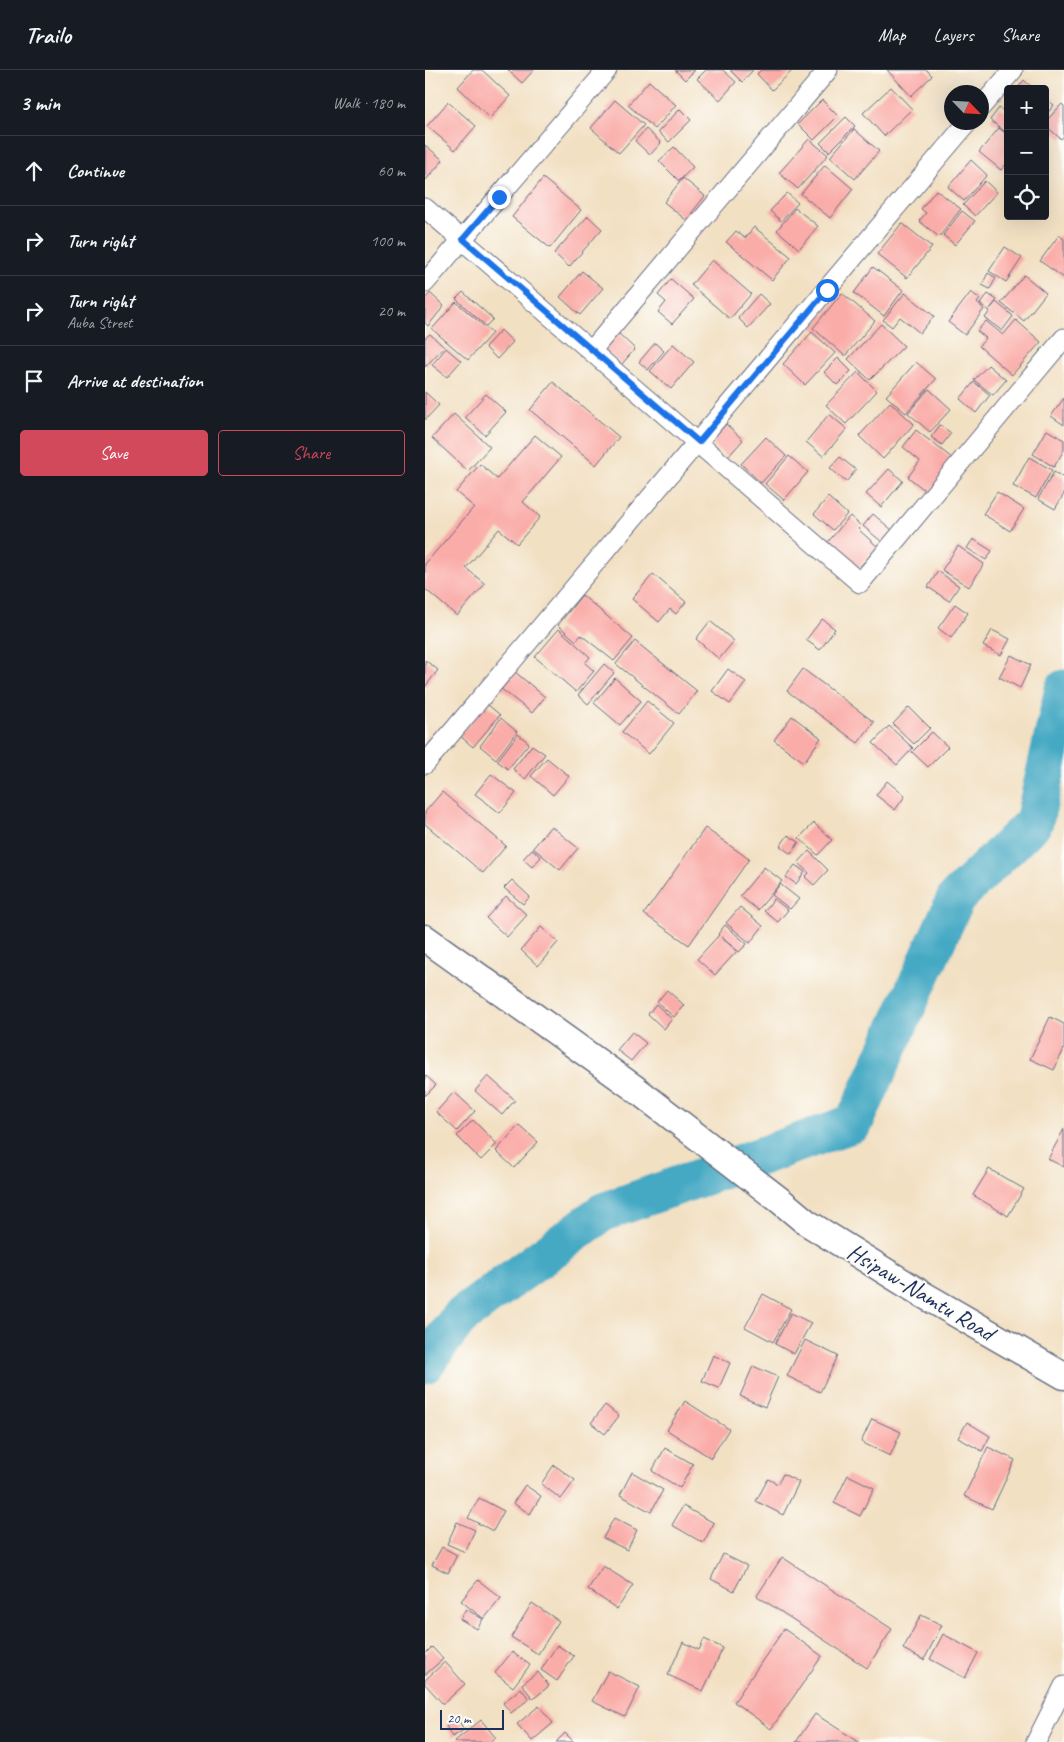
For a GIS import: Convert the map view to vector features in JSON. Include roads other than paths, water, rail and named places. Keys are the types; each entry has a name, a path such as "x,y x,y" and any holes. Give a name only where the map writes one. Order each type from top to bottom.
{"main road":[{"name":"Hsipaw-Namtu Road","path":"425,938 633,1087 806,1222 852,1252 1064,1376"}],"street":[{"path":"425,283 607,70"},
{"path":"592,350 828,70"},
{"path":"989,98 1013,70"},
{"path":"425,764 961,130"},
{"path":"425,208 699,442 860,583 1064,338"},
{"path":"1036,1742 1064,1686"}],"waterway":[{"path":"425,1364 459,1318 603,1212 854,1123 956,898 1034,822 1064,689"}]}
